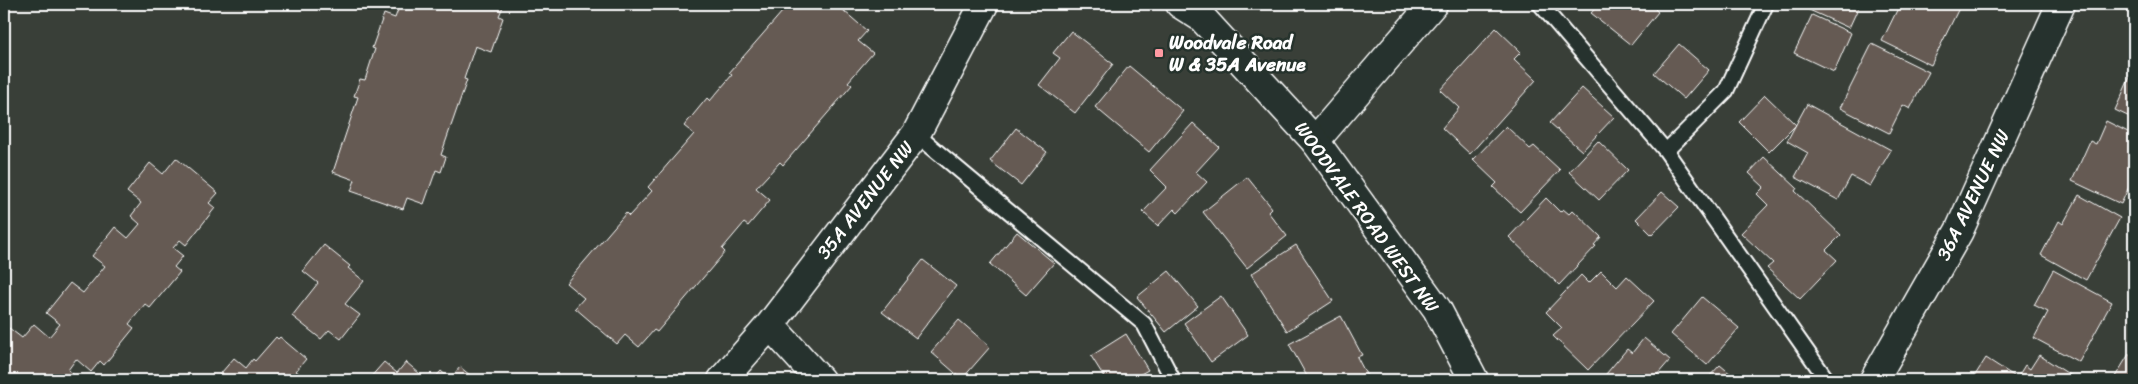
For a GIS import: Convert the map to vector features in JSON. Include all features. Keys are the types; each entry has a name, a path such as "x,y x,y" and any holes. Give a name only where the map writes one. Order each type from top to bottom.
{"street":[{"name":"35A AVENUE NW","path":"722,380 770,325 916,134 984,4"},
{"name":"WOODVALE ROAD WEST NW","path":"1180,4 1202,18 1315,141 1437,309 1474,380"},
{"path":"1315,141 1432,4"},
{"name":"36A AVENUE NW","path":"1874,380 1960,230 2061,4"},
{"path":"770,325 820,380"}],"lane":[{"path":"1540,4 1666,151 1826,380"},
{"path":"1666,151 1726,91 1766,4"},
{"path":"916,134 1144,324 1172,380"}],"building":[{"path":"400,4 504,4 499,16 503,18 491,52 475,46 464,79 467,80 441,155 446,157 441,172 436,170 424,204 407,198 403,209 351,191 355,180 333,172 358,97 354,96 360,79 365,80 375,49 372,48 384,14 395,18"},
{"path":"789,4 816,4 818,6 820,4 836,4 867,31 858,41 873,53 848,82 852,85 783,165 780,162 756,188 770,200 748,226 744,223 722,249 725,252 657,332 654,330 639,347 625,335 617,344 575,308 584,298 566,283 626,213 629,216 652,191 648,187 694,134 684,126 707,98 710,101 732,75 729,73"},
{"path":"1599,4 1659,4 1655,9 1658,12 1631,45 1591,13"},
{"path":"1810,4 1860,4 1849,28 1807,9"},
{"path":"1900,4 1961,4 1931,65 1882,41"},
{"path":"1812,15 1851,33 1834,72 1794,53"},
{"path":"1496,28 1521,52 1514,59 1536,80 1470,154 1442,128 1459,108 1440,90"},
{"path":"1071,31 1113,64 1075,113 1039,85 1060,58 1053,53"},
{"path":"1679,44 1709,70 1684,99 1654,73"},
{"path":"1872,44 1929,72 1910,109 1903,105 1889,133 1840,108"},
{"path":"1129,66 1183,111 1149,152 1095,107"},
{"path":"2134,68 2134,119 2115,110"},
{"path":"1582,88 1614,117 1582,151 1550,123"},
{"path":"1765,95 1796,125 1769,152 1739,122"},
{"path":"1807,104 1891,150 1870,186 1851,176 1838,200 1795,177 1808,153 1787,141"},
{"path":"2106,121 2134,135 2134,176 2121,204 2072,181 2090,141 2096,144"},
{"path":"1193,123 1219,147 1196,172 1207,182 1178,213 1174,209 1158,226 1143,212 1167,187 1150,170"},
{"path":"1506,126 1530,149 1534,146 1560,170 1520,212 1493,187 1497,183 1473,160"},
{"path":"1016,128 1047,152 1021,185 990,161"},
{"path":"1598,141 1628,170 1599,200 1569,172"},
{"path":"1764,157 1797,188 1795,191 1841,235 1826,250 1837,260 1800,299 1767,268 1773,263 1741,233 1768,205 1757,194 1764,187 1749,173"},
{"path":"176,158 218,193 209,203 215,208 186,245 180,240 173,248 183,256 174,267 180,272 150,308 145,304 129,324 134,328 104,365 100,361 91,372 76,359 68,370 73,374 68,380 4,380 4,335 9,328 22,338 34,324 49,337 60,324 46,313 70,283 83,293 105,266 92,256 115,227 128,238 140,224 131,216 141,203 127,192 150,163 163,174"},
{"path":"1247,177 1272,208 1268,212 1287,236 1247,268 1203,212"},
{"path":"1662,192 1679,207 1652,235 1636,219"},
{"path":"2079,195 2120,218 2086,280 2041,255 2059,221 2063,224"},
{"path":"1546,198 1560,212 1563,209 1569,214 1573,210 1601,237 1594,245 1596,246 1559,285 1509,237"},
{"path":"1017,232 1054,263 1026,295 990,264"},
{"path":"324,245 350,266 348,268 364,281 345,304 360,315 341,339 329,330 321,339 292,316 318,283 303,271"},
{"path":"1296,245 1333,301 1287,331 1251,274"},
{"path":"923,260 956,286 916,338 882,312"},
{"path":"2053,270 2112,302 2079,362 2034,338 2048,312 2034,305"},
{"path":"1169,271 1198,306 1166,332 1137,297"},
{"path":"1601,271 1617,287 1627,276 1654,301 1588,370 1553,336 1562,328 1546,312 1581,275 1589,283"},
{"path":"1221,296 1248,335 1211,362 1184,323"},
{"path":"1702,297 1739,328 1707,365 1671,334"},
{"path":"1341,316 1362,355 1357,357 1368,378 1364,380 1309,380 1289,344"},
{"path":"959,320 990,347 962,379 931,352"},
{"path":"1126,334 1148,370 1130,380 1106,380 1091,356"},
{"path":"276,337 278,339 280,337 306,359 296,371 308,380 215,380 234,358 246,368 253,359 255,361"},
{"path":"1644,338 1670,360 1657,375 1663,380 1601,380 1627,349 1632,353"},
{"path":"2129,354 2134,358 2134,380 2113,380"},
{"path":"2039,355 2078,380 1972,380 1986,358 2017,378 2025,365 2030,369"},
{"path":"384,362 397,373 406,362 427,380 368,380"},
{"path":"1720,365 1738,380 1706,380"},
{"path":"460,367 476,380 433,380 441,371 450,379"},
{"path":"1013,375 1017,380 1006,380"}],"place":[{"name":"Woodvale Road W & 35A Avenue","path":"1159,53"}]}
